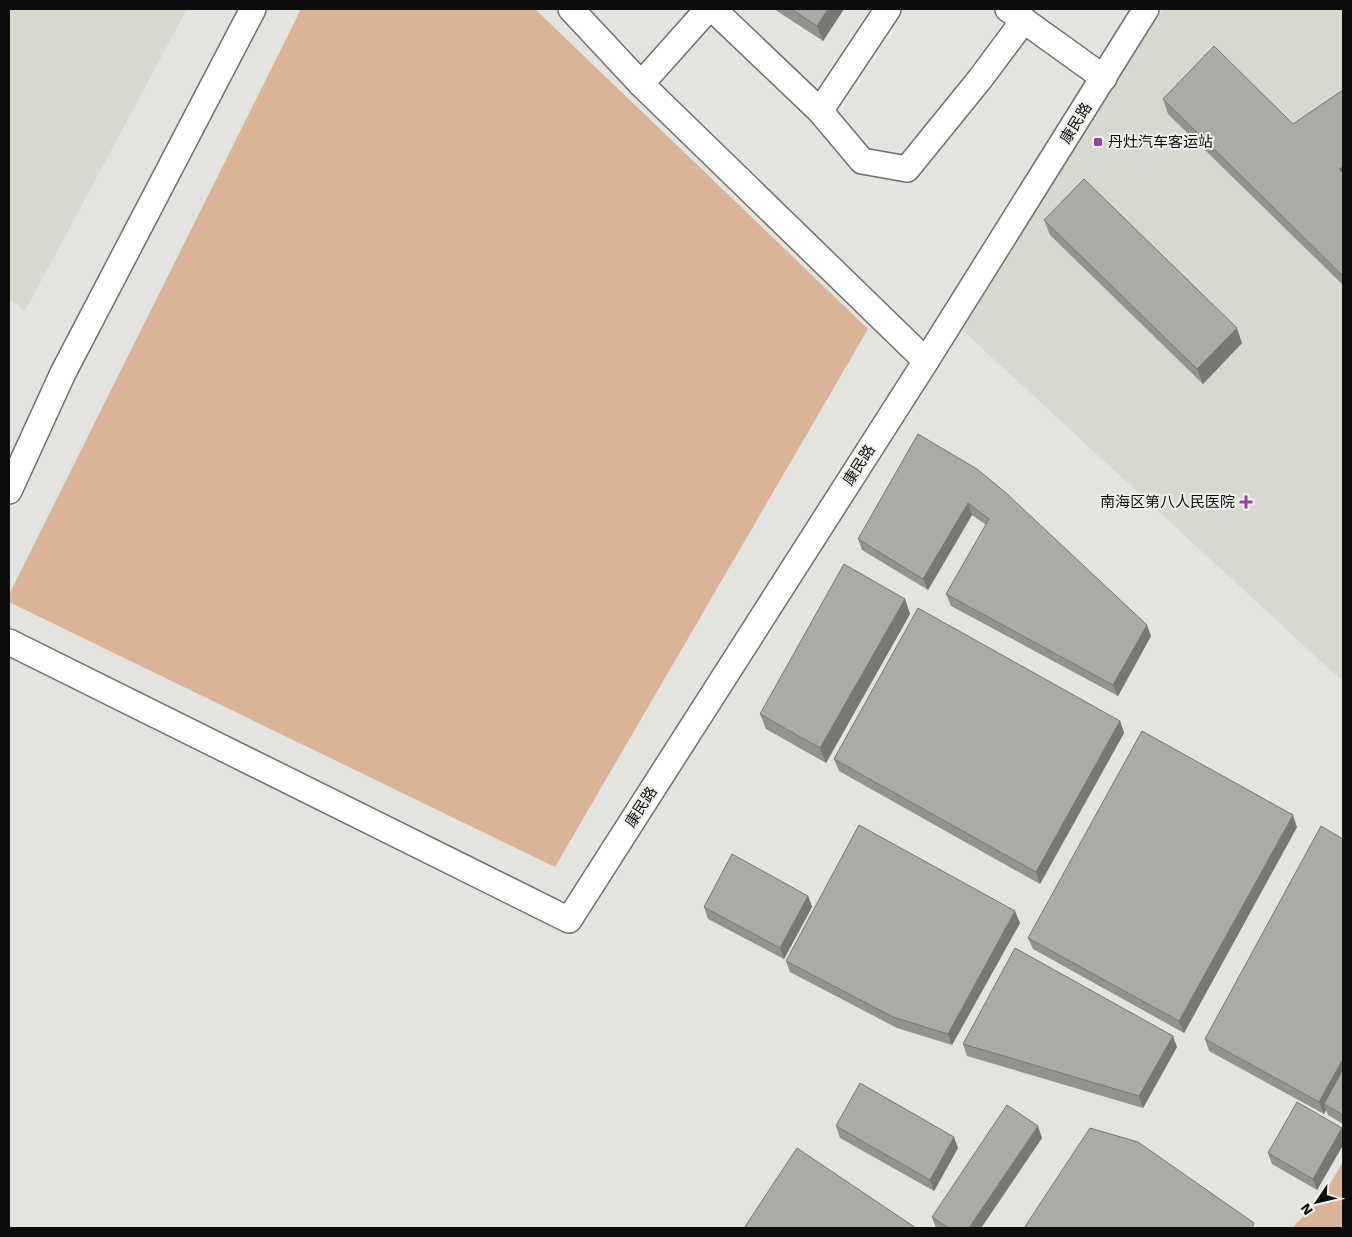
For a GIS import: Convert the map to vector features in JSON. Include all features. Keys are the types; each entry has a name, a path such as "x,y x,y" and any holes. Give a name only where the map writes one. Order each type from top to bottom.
{"street":[{"path":"9,491 63,373 253,9"},
{"path":"571,9 642,84 926,361"},
{"path":"642,84 708,9"},
{"path":"713,9 820,110 862,161 907,170 980,79 1016,14 1104,78"},
{"path":"820,110 888,9"},
{"name":"康民路","path":"9,642 569,920 926,361 1146,9"}],"shaded area":[{"path":"9,9 187,9 25,311 9,299"},
{"path":"301,9 535,9 868,329 555,867 9,602 9,595"},
{"name":"南海区第八人民医院","path":"1163,9 1343,9 1343,676 1340,679 960,328"},
{"path":"1343,1162 1343,1228 1292,1228 1323,1196"}],"building":[{"path":"791,9 828,9 817,26"},
{"path":"1214,46 1293,124 1343,90 1343,167 1339,169 1343,173 1343,276 1163,99"},
{"path":"1084,179 1237,328 1197,369 1044,220"},
{"path":"918,434 977,469 1005,492 1147,625 1113,685 946,594 989,519 968,503 923,579 858,539"},
{"path":"844,564 905,599 820,748 760,714"},
{"path":"918,608 1120,721 1036,872 834,759"},
{"path":"1142,731 1293,815 1179,1021 1028,938"},
{"path":"859,825 1015,911 948,1034 893,1017 786,961"},
{"path":"1321,826 1343,839 1343,1059 1319,1102 1205,1039"},
{"path":"732,854 808,896 780,948 704,907"},
{"path":"1015,948 1173,1036 1139,1096 963,1044"},
{"path":"1343,1069 1343,1115 1324,1104"},
{"path":"860,1083 954,1137 930,1180 836,1126"},
{"path":"1297,1102 1342,1128 1313,1179 1268,1153"},
{"path":"1007,1105 1038,1126 969,1228 949,1228 932,1217"},
{"path":"1090,1128 1138,1142 1254,1223 1252,1228 1024,1228"},
{"path":"797,1148 916,1228 744,1228"}],"place":[{"name":"丹灶汽车客运站","path":"1098,142"},
{"name":"南海区第八人民医院","path":"1246,502"}]}
